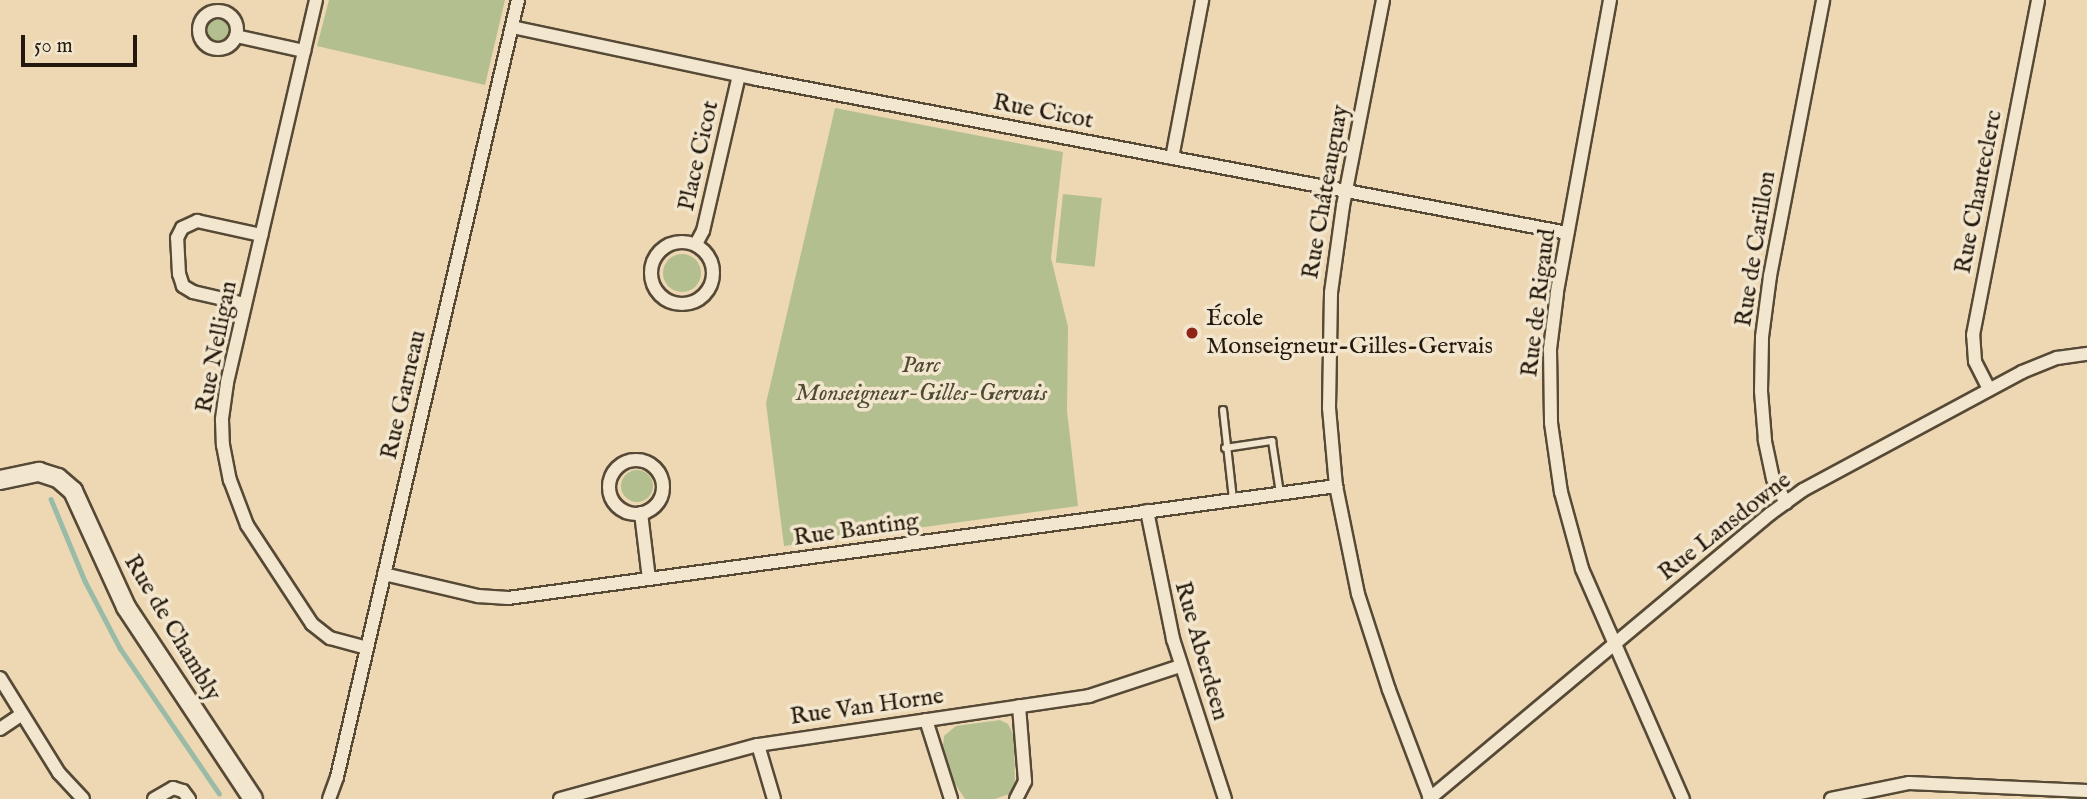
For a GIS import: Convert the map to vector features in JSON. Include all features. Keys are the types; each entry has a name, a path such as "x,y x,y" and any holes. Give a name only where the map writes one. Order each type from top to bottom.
{"street":[{"name":"Rue Nelligan","path":"316,0 227,383 222,420 223,445 234,493 255,539 316,629 330,638 367,648"},
{"name":"Rue Garneau","path":"329,799 337,777 519,0"},
{"path":"1172,158 1202,0"},
{"name":"Rue Châteauguay","path":"1383,0 1346,191 1329,316 1328,382 1336,486 1347,550 1371,638 1429,799"},
{"name":"Rue de Rigaud","path":"1610,0 1567,233 1550,349 1554,446 1571,536 1613,645 1683,799"},
{"name":"Rue de Carillon","path":"1786,503 1773,479 1765,440 1760,391 1762,337 1773,263 1824,0"},
{"name":"Rue Chanteclerc","path":"1989,389 1975,361 1972,341 2038,0"},
{"name":"Rue Cicot","path":"512,27 739,75 1567,233"},
{"path":"236,36 304,51"},
{"name":"Place Cicot","path":"696,244 703,231 739,75"},
{"path":"245,304 193,292 183,286 179,274 177,239 182,228 197,221 261,235"},
{"name":"Place Cicot","path":"674,243 696,244 709,257 713,267 709,288 694,302 673,303 664,298 652,282 652,262 657,253 674,243"},
{"name":"Rue Lansdowne","path":"1429,799 1786,503 1842,467 1989,389 2050,360 2087,354"},
{"path":"631,461 647,462 654,467 663,482 663,490 656,506 641,513 623,510 611,496 611,478 615,470 631,461"},
{"name":"Rue de Chambly","path":"0,480 33,471 58,478 77,497 116,589 152,651 253,799"},
{"name":"Rue Banting","path":"384,575 467,594 498,598 1336,486"},
{"name":"Rue Aberdeen","path":"1147,511 1180,666 1225,799"},
{"path":"641,513 649,579"},
{"name":"Rue Van Horne","path":"560,799 758,745 1098,695 1180,666"},
{"path":"0,678 59,773 83,799"},
{"path":"1016,799 1025,781 1019,706"},
{"path":"0,729 21,715"},
{"path":"926,720 951,799"},
{"path":"758,745 774,799"},
{"path":"1831,799 1909,783 2087,791"},
{"path":"154,799 173,788 183,791 189,799"}],"lane":[{"path":"1223,410 1225,448 1233,499"},
{"path":"1225,448 1272,441 1280,493"}],"green space":[{"path":"329,0 505,0 485,85 317,46"},
{"path":"218,17 227,21 231,30 227,39 218,43 209,39 205,30 209,21"},
{"name":"Parc Monseigneur-Gilles-Gervais","path":"835,108 1063,152 1051,258 1068,327 1067,411 1078,506 784,546 766,403"},
{"path":"1063,194 1102,198 1095,267 1056,263"},
{"path":"682,254 696,259 701,273 696,287 682,292 668,287 663,273 668,259"},
{"path":"637,470 648,475 653,486 648,497 637,502 626,497 621,486 626,475"},
{"path":"1000,720 1008,724 1014,736 1015,786 1009,794 995,799 965,799 954,782 943,746 944,736 956,726"}],"waterway":[{"path":"51,499 85,581 120,648 219,793"}],"place":[{"name":"École Monseigneur-Gilles-Gervais","path":"1192,333"}]}
